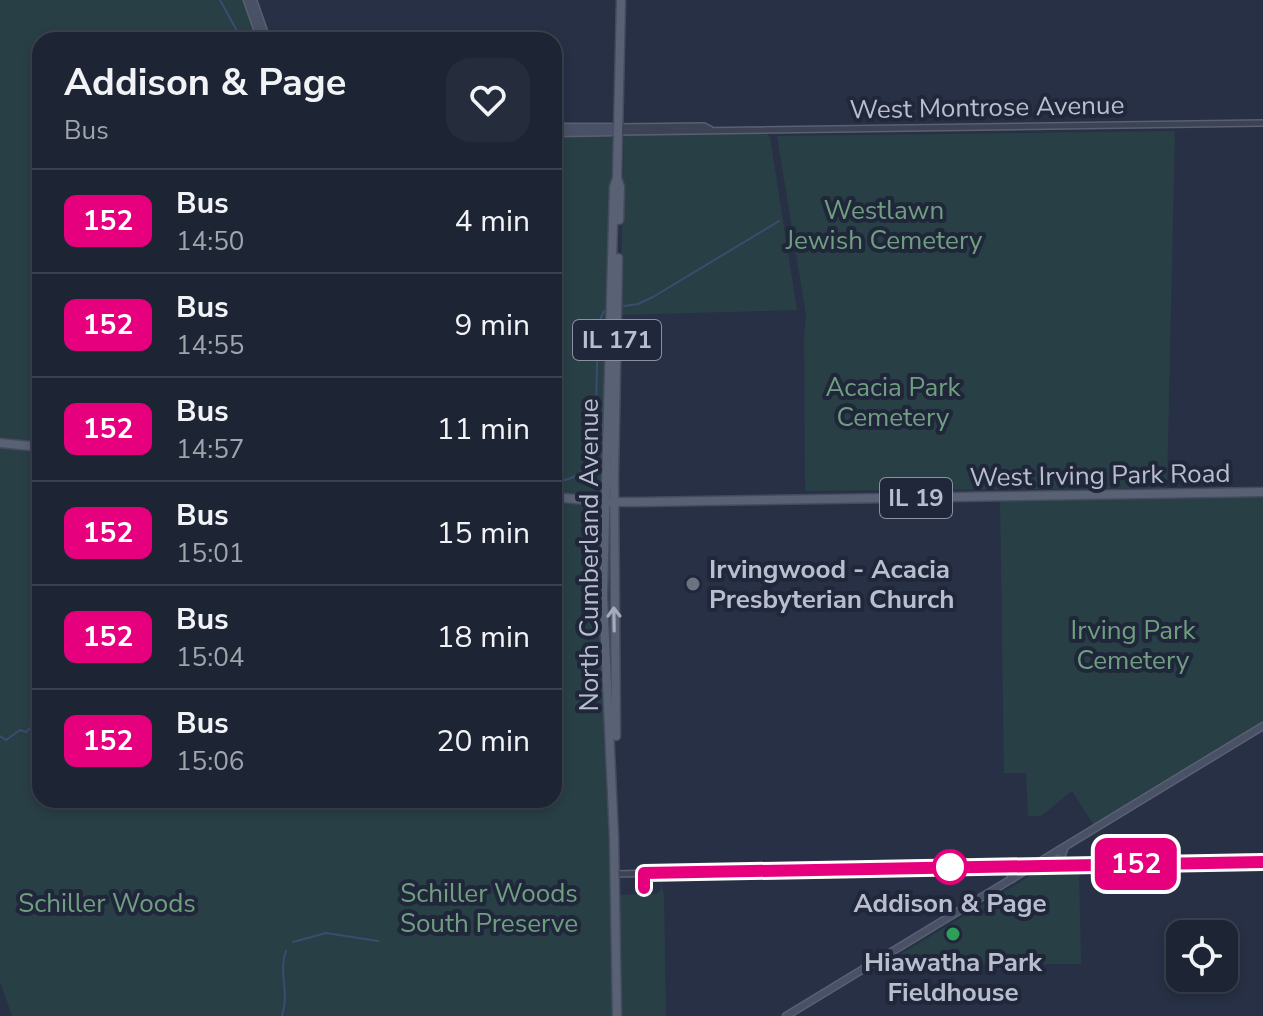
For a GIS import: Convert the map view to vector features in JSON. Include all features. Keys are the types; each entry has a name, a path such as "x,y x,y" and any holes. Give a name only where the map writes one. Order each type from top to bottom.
{"main road":[{"path":"250,0 259,32"},
{"path":"250,0 264,32"},
{"name":"North Cumberland Avenue","path":"617,1016 609,336 621,0"},
{"name":"West Montrose Avenue","path":"562,130 618,130"},
{"path":"0,443 32,446"},
{"name":"West Irving Park Road","path":"562,498 610,502 1263,492"},
{"path":"786,1016 1263,726"},
{"path":"1064,849 1061,858 1065,865"},
{"path":"1003,866 1008,868 1012,879"}],"street":[{"name":"West Montrose Avenue","path":"618,130 704,126 711,129 1263,123"},
{"path":"614,874 1263,862"}],"green space":[{"path":"0,0 245,0 256,32 32,32 32,444 0,441"},
{"path":"1175,131 1167,488 805,491 806,315 777,136"},
{"path":"765,132 770,137 797,310 620,315 624,137"},
{"path":"562,135 606,135 612,137 613,143 603,493 596,496 562,494"},
{"name":"Schiller Woods South Preserve","path":"0,447 32,450 32,808 562,808 562,503 601,508 615,1016 12,1016 0,982"},
{"name":"Irving Park Cemetery","path":"1263,496 1263,722 1095,827 1072,791 1041,816 1028,816 1026,773 1004,773 1000,500"},
{"path":"1079,869 1081,964 899,965 899,955 1040,870"},
{"path":"660,877 664,895 666,1016 622,1016 619,895 641,894 641,890 648,895 657,894 661,890"}],"waterway":[{"path":"220,0 238,32"},
{"path":"624,306 653,297 779,221"},
{"path":"562,481 579,473 595,451 598,324 604,311"},
{"path":"0,736 6,740 20,730 26,732 32,728"},
{"path":"293,942 326,933 378,941"},
{"path":"282,1016 286,951"}],"bus line":[{"name":"152","path":"644,888 644,873 1263,862"}],"place":[{"name":"Irvingwood - Acacia Presbyterian Church","path":"693,584"},
{"name":"Addison & Page","path":"950,867"},
{"name":"Hiawatha Park Fieldhouse","path":"953,934"}],"park label":[{"name":"Westlawn Jewish Cemetery","path":"884,225"},
{"name":"Acacia Park Cemetery","path":"893,402"},
{"name":"Schiller Woods","path":"107,903"}]}
